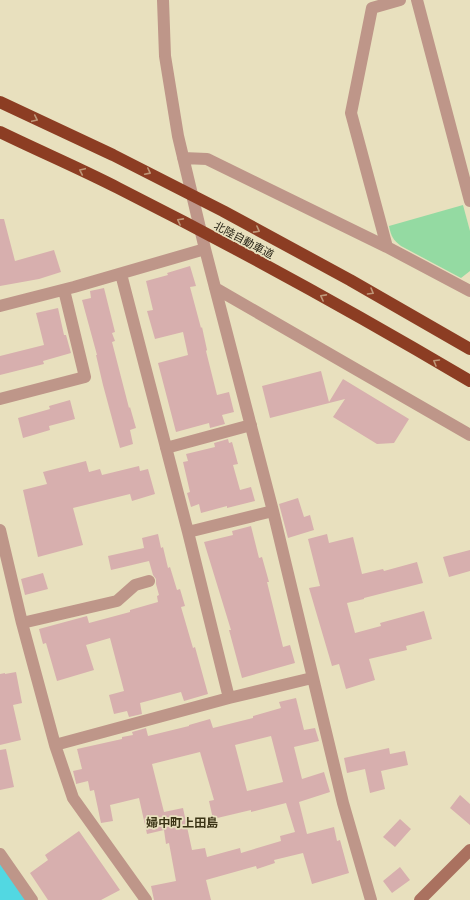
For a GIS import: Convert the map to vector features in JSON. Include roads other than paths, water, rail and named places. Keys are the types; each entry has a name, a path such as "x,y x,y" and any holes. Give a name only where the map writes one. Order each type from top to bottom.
{"highway":[{"name":"北陸自動車道","path":"0,102 113,154 223,211 350,280 470,349"},
{"name":"北陸自動車道","path":"0,132 117,188 227,245 336,304 470,381"}],"street":[{"path":"164,0 165,56 183,158 205,249 273,510 343,803 371,900"},
{"path":"387,247 351,113 372,8 400,0"},
{"path":"416,0 470,201"},
{"path":"183,158 207,159 387,247 470,291"},
{"path":"0,306 64,290 205,249"},
{"path":"121,274 188,532 229,698"},
{"path":"215,288 470,435"},
{"path":"0,399 85,376 64,290"},
{"path":"166,448 251,426"},
{"path":"188,532 273,510"},
{"path":"0,534 55,745 72,798 146,900"},
{"path":"22,623 118,601 135,585 149,581"},
{"path":"55,745 229,698 312,678"},
{"path":"420,900 470,850"},
{"path":"0,854 32,900"}],"waterway":[{"path":"0,876 17,900"}],"district":[{"name":"婦中町上田島","path":"182,822"}]}
